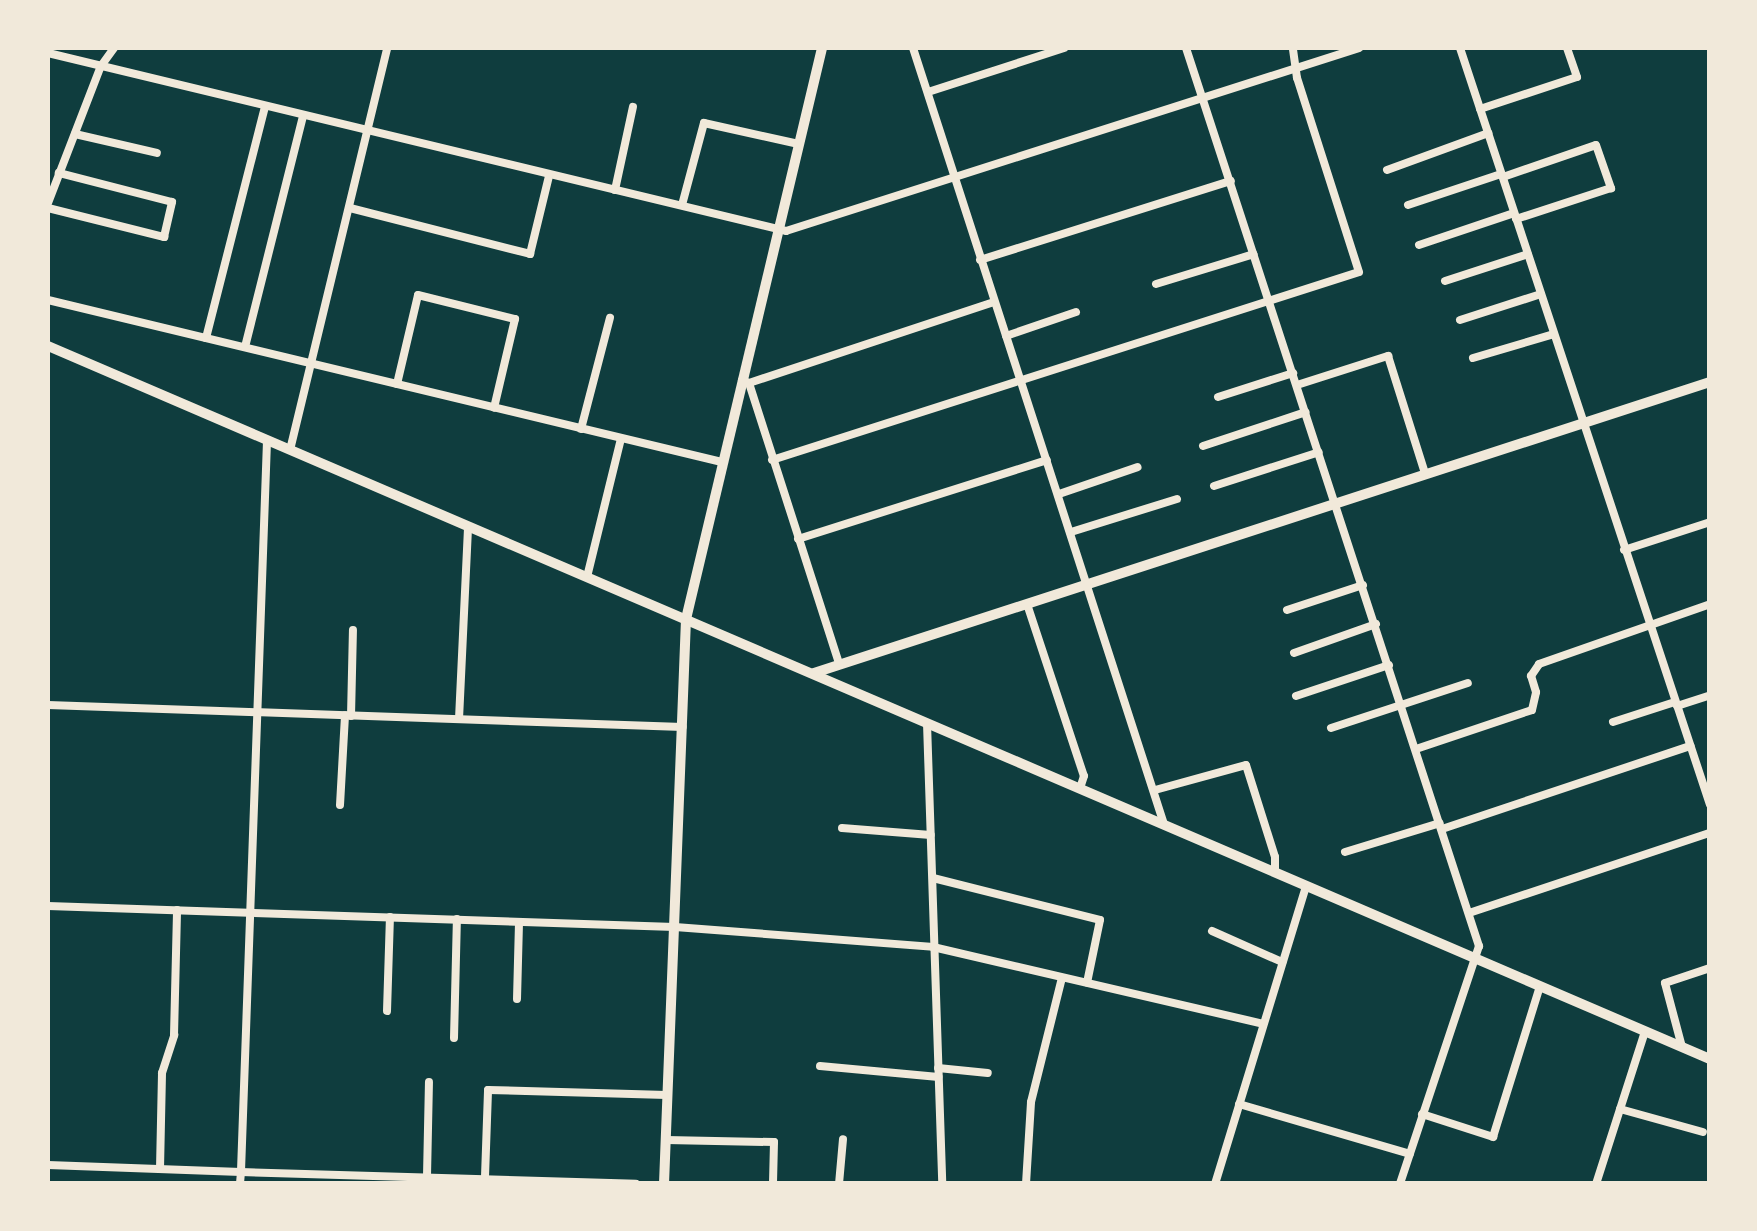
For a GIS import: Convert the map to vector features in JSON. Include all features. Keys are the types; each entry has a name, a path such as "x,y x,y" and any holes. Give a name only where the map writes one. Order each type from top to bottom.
{"street":[{"path":"59,173 172,202 164,236 48,205 59,173 101,66 114,48"},
{"path":"290,450 387,48"},
{"path":"664,1184 686,619 722,462 746,382 822,48"},
{"path":"913,48 1164,824"},
{"path":"928,92 1064,48"},
{"path":"1186,48 1479,946 1400,1184"},
{"path":"772,460 1359,272 1293,48"},
{"path":"48,53 778,230 955,178 1359,48"},
{"path":"1460,48 1624,550 1690,746 1706,780 1710,805"},
{"path":"1480,109 1577,77 1567,48"},
{"path":"206,338 265,106"},
{"path":"615,190 633,108"},
{"path":"246,347 303,116"},
{"path":"682,206 704,123 799,144"},
{"path":"75,134 157,153"},
{"path":"1387,170 1488,134"},
{"path":"1408,205 1596,146 1612,188 1419,245"},
{"path":"350,208 530,254 549,176"},
{"path":"980,260 1230,180"},
{"path":"1156,284 1254,254"},
{"path":"1445,281 1528,254"},
{"path":"1460,320 1541,294"},
{"path":"397,384 418,295 515,319 494,408"},
{"path":"48,300 722,462"},
{"path":"746,382 994,302"},
{"path":"1006,336 1076,312"},
{"path":"581,429 610,318"},
{"path":"1474,358 1554,334"},
{"path":"48,346 1710,1059"},
{"path":"1297,385 1388,356 1425,473"},
{"path":"1218,397 1293,373"},
{"path":"746,382 839,664"},
{"path":"813,673 1710,382"},
{"path":"1203,446 1306,412"},
{"path":"588,577 621,439"},
{"path":"240,1184 267,441"},
{"path":"1214,486 1319,452"},
{"path":"798,539 1047,460"},
{"path":"1059,494 1138,467"},
{"path":"1071,532 1176,498"},
{"path":"1624,550 1710,522"},
{"path":"459,719 468,526"},
{"path":"1287,610 1363,585"},
{"path":"1028,604 1084,776 1080,788"},
{"path":"1416,749 1532,710 1536,692 1531,676 1538,664 1710,604"},
{"path":"1294,653 1376,624"},
{"path":"340,805 353,630"},
{"path":"1296,696 1389,665"},
{"path":"1331,728 1468,683"},
{"path":"1612,722 1710,695"},
{"path":"48,704 683,727"},
{"path":"928,723 942,1184"},
{"path":"1346,852 1441,826 1690,746"},
{"path":"1156,790 1246,765 1276,857 1275,872"},
{"path":"842,828 931,836"},
{"path":"1469,913 1710,833"},
{"path":"933,878 1100,920 1087,983"},
{"path":"1215,1184 1306,886"},
{"path":"48,906 675,927 933,947 1263,1024"},
{"path":"160,1169 162,1073 174,1036 177,910"},
{"path":"387,1011 390,917"},
{"path":"454,1038 457,920"},
{"path":"516,1000 519,922"},
{"path":"1212,932 1282,962"},
{"path":"1682,1048 1664,983 1710,968"},
{"path":"1026,1184 1031,1102 1062,978"},
{"path":"1422,1114 1493,1137 1540,986"},
{"path":"1596,1184 1645,1032"},
{"path":"820,1066 988,1073"},
{"path":"427,1176 430,1082"},
{"path":"485,1178 488,1090 667,1095"},
{"path":"1238,1104 1410,1154"},
{"path":"1620,1108 1703,1132"},
{"path":"666,1140 774,1142 773,1184"},
{"path":"838,1184 843,1140"},
{"path":"48,1165 636,1184"}]}
